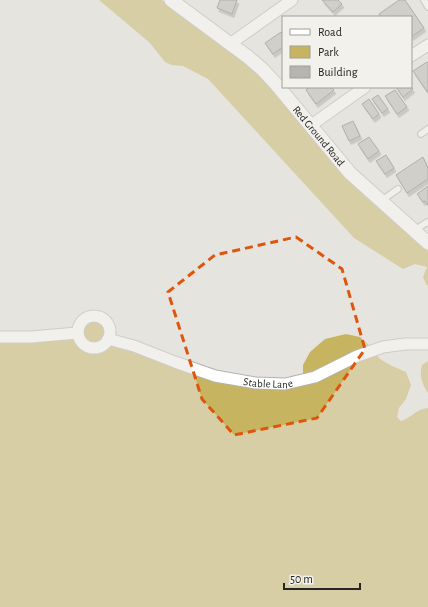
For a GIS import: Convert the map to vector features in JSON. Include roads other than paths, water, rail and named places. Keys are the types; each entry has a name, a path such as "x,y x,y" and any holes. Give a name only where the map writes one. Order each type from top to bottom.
{"street":[{"name":"Red Ground Road","path":"171,0 262,69 350,173 428,243"},
{"path":"230,44 292,0"},
{"path":"412,55 428,45"},
{"path":"310,126 364,88"},
{"path":"94,315 104,319 108,323 110,334 108,339 101,346 90,348 81,343 77,333 80,323 84,318 94,315"},
{"path":"0,337 31,337 77,333"},
{"name":"Stable Lane","path":"108,339 134,346 215,376 256,382 285,384 315,377 357,356 383,347 406,344 428,344"}],"lane":[{"path":"424,0 428,7"},
{"path":"421,134 428,129"},
{"path":"381,201 398,189"},
{"path":"414,231 427,222 428,223"}]}
